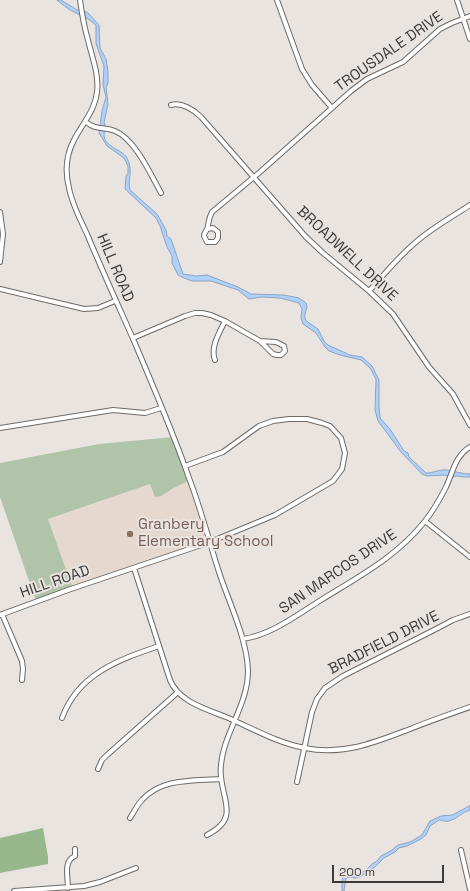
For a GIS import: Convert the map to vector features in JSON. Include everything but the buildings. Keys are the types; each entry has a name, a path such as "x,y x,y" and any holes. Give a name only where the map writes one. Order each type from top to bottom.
{"street":[{"name":"HILL ROAD","path":"80,0 83,20 96,69 98,85 95,102 86,122 74,140 69,151 67,181 74,205 115,301 133,338 185,466 243,639 247,660 248,680 244,697 222,755 220,779 227,806 227,816 220,828 207,835"},
{"path":"277,0 302,69 312,85 332,108"},
{"path":"457,0 470,39"},
{"name":"TROUSDALE DRIVE","path":"207,229 208,219 212,212 362,83 405,60 436,31 470,16"},
{"name":"BROADWELL DRIVE","path":"172,105 181,105 197,114 312,243 369,291 389,310 399,322 429,367 452,394 470,425"},
{"path":"86,122 92,127 117,132 133,146 161,193"},
{"path":"369,291 398,259 416,242 470,205"},
{"path":"0,212 3,234 0,262"},
{"path":"0,289 84,309 98,308 115,301"},
{"path":"133,338 193,314 209,315 225,321 260,341 270,352 275,355 281,355 285,351 284,346 279,343 260,341"},
{"path":"215,360 213,351 225,321"},
{"path":"0,428 113,410 145,414 161,408"},
{"path":"185,466 223,452 259,426 288,419 307,419 326,424 338,433 344,446 345,457 342,469 337,477 330,483 282,511 210,542"},
{"name":"SAN MARCOS DRIVE","path":"243,639 259,636 267,632 357,577 395,551 425,521 442,494 460,455 470,447"},
{"path":"425,521 470,557"},
{"name":"HILL ROAD","path":"1,615 22,606 210,542"},
{"path":"134,568 171,683 178,692 190,702 283,742 304,748 337,750 357,748 470,707"},
{"name":"BRADFIELD DRIVE","path":"297,782 313,707 318,696 330,684 436,629 470,614"},
{"path":"1,615 21,659 23,669 22,680"},
{"path":"62,718 66,708 74,696 86,682 96,674 116,661 159,646"},
{"path":"98,769 102,760 107,754 178,692"},
{"path":"130,818 142,801 152,791 160,787 177,782 220,779"},
{"path":"68,888 67,865 69,860 75,856 75,850"},
{"path":"461,850 470,889"},
{"path":"464,864 470,863"},
{"path":"14,891 68,888 95,883 136,868"}],"shaded area":[{"name":"Granbery Elementary School","path":"190,480 210,542 73,589 48,519 150,484 161,496"}],"green space":[{"path":"173,437 190,480 161,496 155,497 150,484 48,519 73,589 36,601 0,497 0,463 99,444"},
{"path":"43,828 48,864 0,873 0,838"}],"water":[{"path":"57,0 61,0 77,10 87,12 99,25 100,48 106,59 108,71 108,83 106,87 108,104 104,123 106,127 104,134 105,139 107,143 127,158 130,167 130,190 157,214 166,230 167,236 171,239 183,274 196,276 207,275 238,287 251,294 284,295 299,298 306,303 307,307 305,319 318,329 324,341 328,345 350,355 362,357 372,366 379,380 380,418 390,429 404,451 408,453 409,457 426,473 447,470 470,474 470,477 452,477 444,475 427,476 422,474 401,452 378,421 375,410 376,379 370,368 361,360 329,351 316,333 303,324 301,318 302,309 299,303 280,298 262,297 249,299 238,290 211,281 192,281 178,275 172,263 172,256 156,218 125,189 128,166 124,158 107,146 99,133 102,111 106,97 103,85 104,66 96,44 96,25 70,10"},
{"path":"470,806 470,810 452,820 439,820 430,826 426,835 421,839 399,848 360,877 346,878 344,891 342,891 342,879 346,875 358,875 377,861 381,856 398,845 410,842 422,835 430,821 441,816 452,815"}],"place":[{"name":"Granbery Elementary School","path":"130,534"}]}
